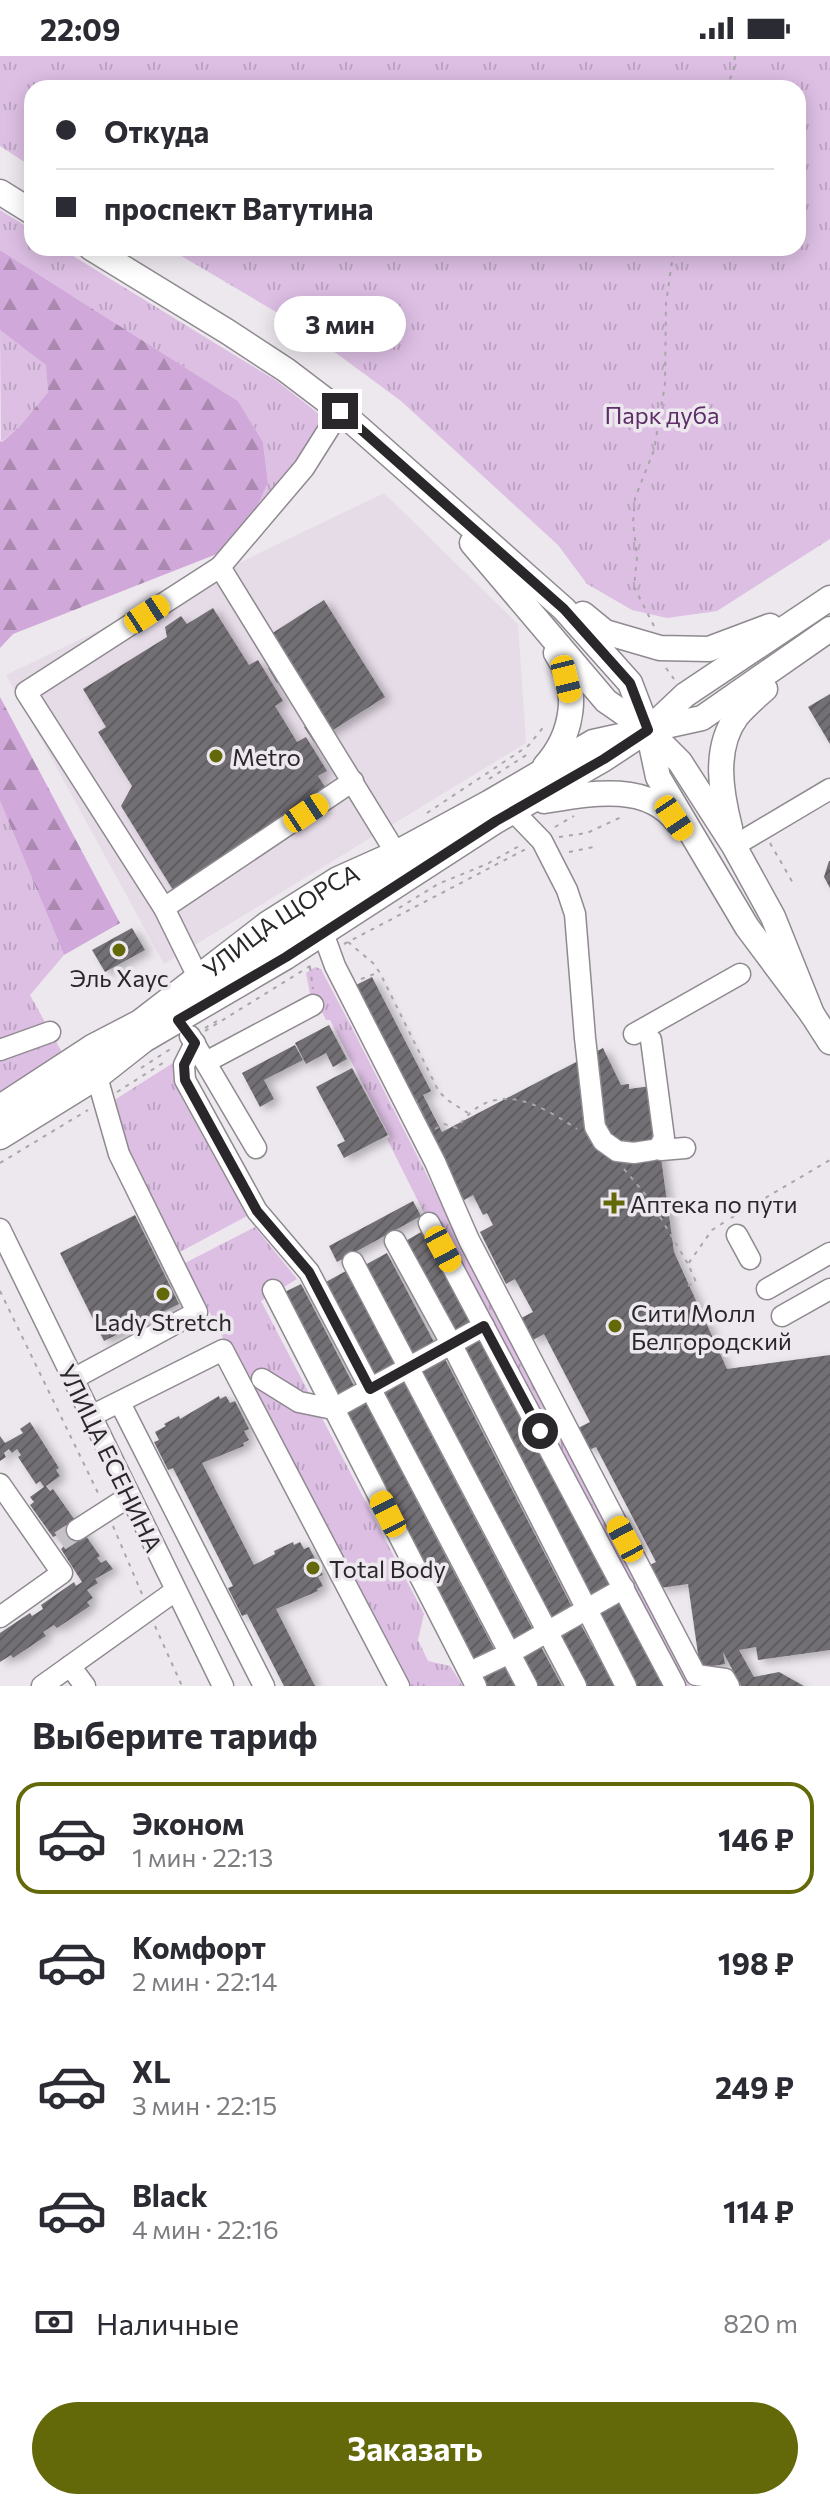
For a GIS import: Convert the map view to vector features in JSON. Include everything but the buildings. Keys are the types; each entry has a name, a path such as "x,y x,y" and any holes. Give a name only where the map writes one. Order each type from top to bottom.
{"main road":[{"path":"0,192 24,207"},
{"path":"104,256 286,370 340,411 564,609 630,683 648,730 658,777 747,927"},
{"path":"426,487 471,515 605,632 660,648 709,649 756,633 830,596"},
{"path":"426,487 606,701 648,730 680,762 734,846 773,917 812,1014"},
{"path":"648,730 685,695 830,596"},
{"path":"509,805 563,743 571,716 571,697 562,661 528,611"},
{"path":"648,730 702,718 821,636"},
{"path":"734,846 720,768 725,744 736,717 821,636"},
{"name":"УЛИЦА ЩОРСА","path":"0,1107 92,1047 140,1022 267,924 338,879 509,805 648,730"},
{"path":"509,805 596,792 648,800 662,807 674,818 830,1042"},
{"name":"УЛИЦА ЩОРСА","path":"0,1137 97,1077 144,1040 189,1035 333,944 509,805"}],"street":[{"path":"198,977 164,908 26,692 220,567 304,468 340,411"},
{"path":"220,567 396,853"},
{"path":"164,908 353,781"},
{"path":"734,846 830,789"},
{"path":"509,805 546,844 575,914 595,1127 603,1141 617,1151 634,1153 685,1148"},
{"name":"УЛИЦА ЩОРСА","path":"0,1121 172,1013 347,895 509,805"},
{"path":"333,944 335,966 435,1162 469,1240 696,1675 725,1679 729,1686"},
{"path":"658,1149 664,1138 642,1037 740,974"},
{"path":"349,985 412,1108 425,1123"},
{"path":"206,1062 314,1000"},
{"path":"0,1050 50,1032"},
{"path":"189,1035 256,1148"},
{"path":"189,1035 185,1080 257,1211 309,1272 527,1686"},
{"path":"73,1379 197,1312 119,1154 97,1077"},
{"path":"429,1223 675,1686"},
{"name":"УЛИЦА ЕСЕНИНА","path":"0,1229 223,1686"},
{"path":"737,1235 750,1259"},
{"path":"395,1241 452,1345 626,1686"},
{"path":"767,1289 830,1253"},
{"path":"353,1262 576,1686"},
{"path":"782,1316 830,1289"},
{"path":"273,1290 473,1679 510,1653 624,1588"},
{"path":"262,1379 299,1402 333,1409 484,1326"},
{"path":"91,1416 223,1350 399,1686"},
{"path":"120,1403 264,1686"},
{"path":"0,1484 61,1541 62,1573 0,1617"},
{"path":"61,1541 130,1496"},
{"path":"42,1686 175,1591"},
{"path":"70,1666 85,1686"}],"path":[{"path":"729,80 735,56"},
{"path":"656,628 650,622 634,587 637,557 633,522 635,498 654,450 665,384 666,303 673,256"},
{"path":"189,1035 310,966 333,944 508,857 546,844 579,813"},
{"path":"765,835 793,883"},
{"path":"140,1069 333,944 438,884 546,844 594,847"},
{"path":"333,944 373,963 439,1092 470,1113"},
{"path":"310,966 314,1000"},
{"path":"349,985 380,973"},
{"path":"425,1123 429,1132 444,1124 457,1128 470,1113 484,1104 498,1099 522,1100 556,1115 579,1130"},
{"path":"484,1104 486,1108"},
{"path":"688,1264 712,1230 830,1160"},
{"path":"619,1164 650,1200 688,1264 696,1282 688,1286"},
{"path":"0,1291 107,1511 182,1686"}],"shaded area":[{"path":"384,493 518,624 526,743 164,964 6,675"}],"green space":[{"name":"Парк дуба","path":"0,56 830,56 830,539 717,611 667,618 632,610 587,584 558,545 401,401 298,325 182,256 806,256 806,80 24,80 24,162 0,146"},
{"path":"0,210 24,225 24,256 73,256 277,381 324,418 251,520 268,481 263,442 238,401 0,250"},
{"path":"0,250 238,401 263,442 268,482 251,520 222,552 13,634 0,648 0,441 20,426 48,392 46,365 0,330"},
{"path":"0,330 47,365 48,392 20,426 1,442"},
{"path":"0,697 120,923 64,955 0,801"},
{"path":"0,801 64,955 30,995 63,1054 0,1095"},
{"path":"315,967 321,969 353,1030 690,1686 683,1686 431,1212 424,1213 387,1139 390,1137 330,1020 326,1020 315,999 311,999 306,973"},
{"path":"173,1063 173,1076 180,1095 247,1216 180,1252 134,1171 108,1104"},
{"path":"255,1227 297,1279 261,1301 424,1614 418,1640 428,1661 450,1666 463,1686 405,1686 186,1267 185,1263"}],"tunnel":[{"path":"60,1541 77,1530"}],"place":[{"name":"Metro","path":"216,756"},
{"name":"Эль Хаус","path":"119,950"},
{"name":"Аптека по пути","path":"614,1203"},
{"name":"Lady Stretch","path":"163,1294"},
{"name":"Сити Молл Белгородский","path":"615,1326"},
{"name":"Total Body","path":"313,1568"}],"route":[{"path":"340,411 564,609 630,683 648,730 496,821 286,957 178,1020 195,1043 184,1065 185,1080 257,1211 309,1272 370,1389 484,1326 540,1431"}]}
